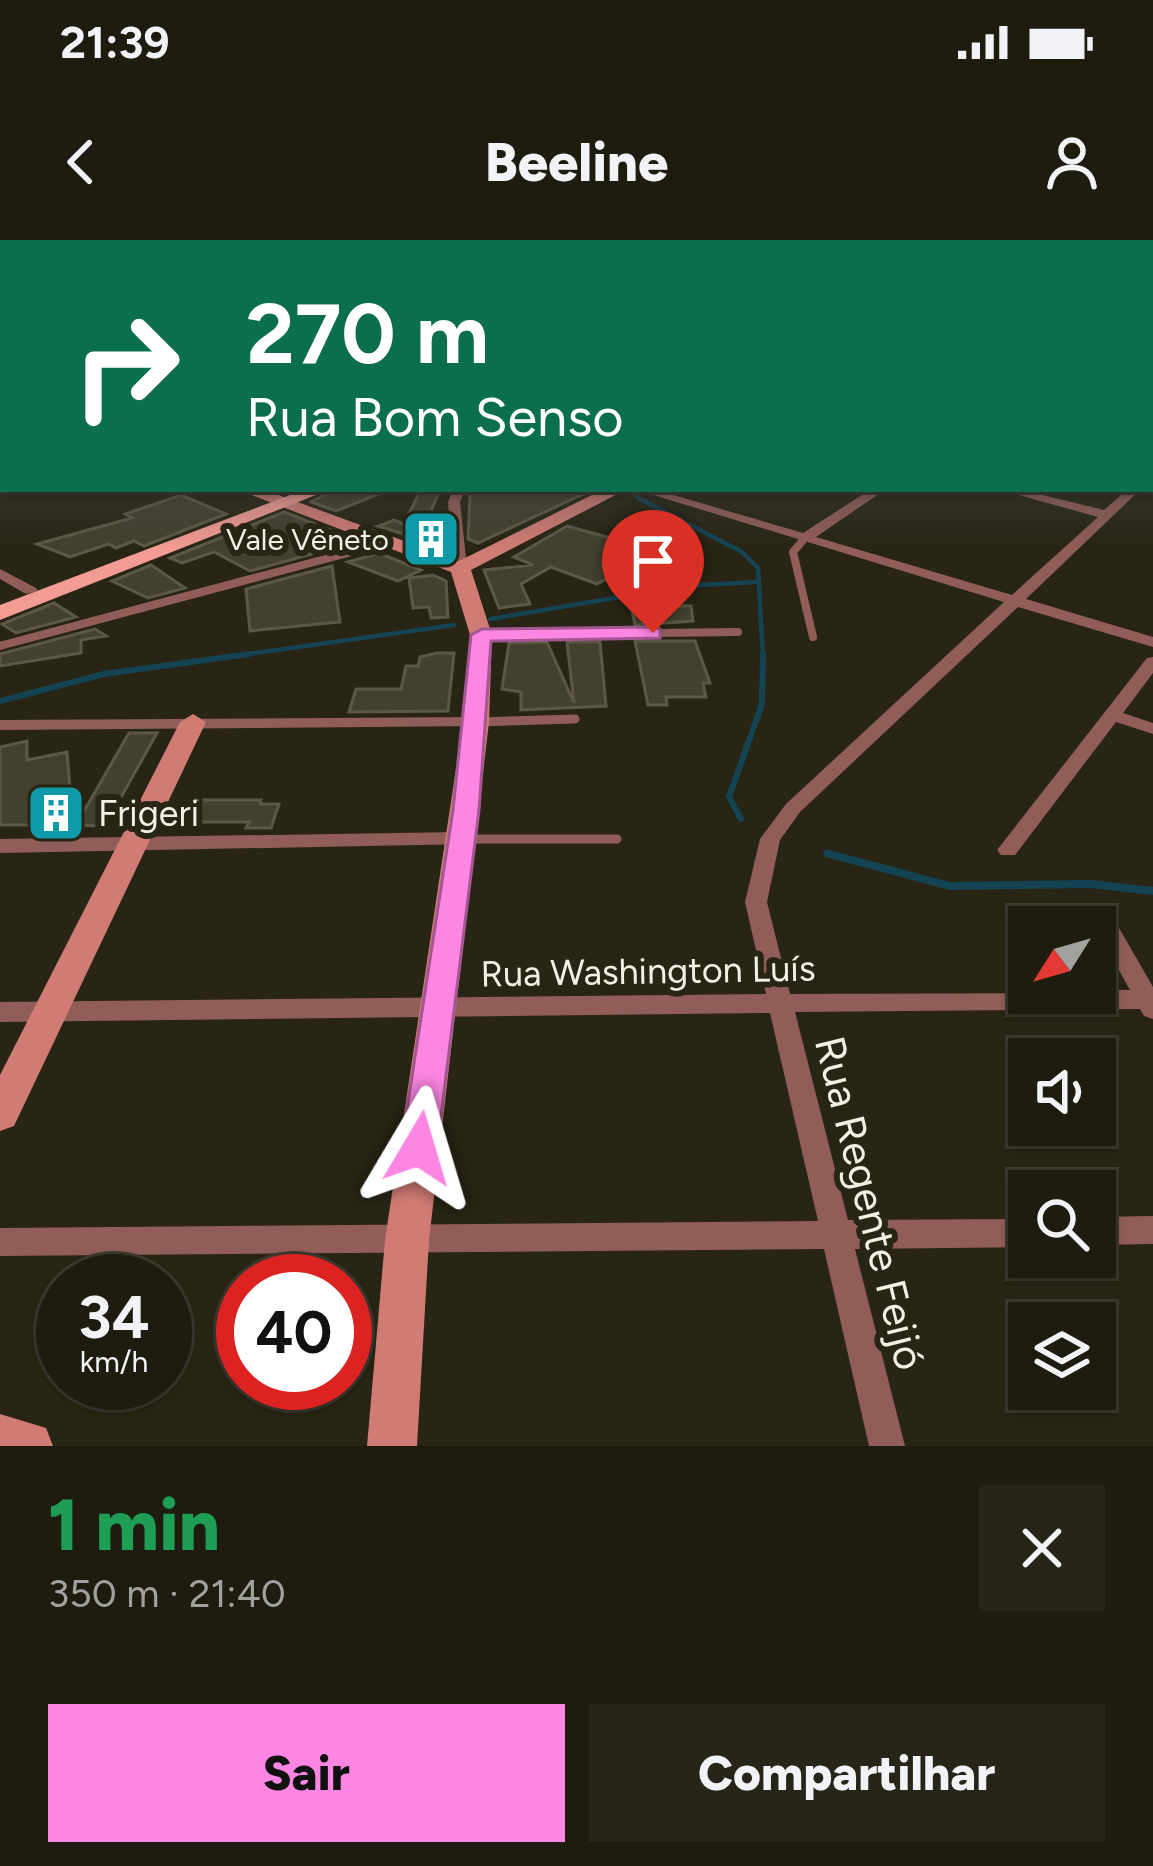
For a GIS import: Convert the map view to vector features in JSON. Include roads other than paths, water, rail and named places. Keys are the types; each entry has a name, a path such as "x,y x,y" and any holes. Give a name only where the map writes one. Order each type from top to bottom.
{"main road":[{"path":"0,602 271,497 303,492"},
{"path":"0,613 271,497"}],"street":[{"path":"239,492 271,497 460,568 612,492"},
{"path":"392,1446 407,1240 476,722 482,635 460,568 454,502 458,492"},
{"path":"650,492 1153,642"},
{"path":"805,538 875,492"},
{"path":"1018,492 1111,512"},
{"path":"1043,492 1111,512"},
{"path":"1014,600 1132,492"},
{"path":"0,573 31,591"},
{"name":"Rua Regente Feijó","path":"887,1446 778,1006 757,902 770,839 793,808 1014,600"},
{"path":"1008,850 1153,662"},
{"path":"1112,715 1153,729"},
{"path":"0,1114 193,722"},
{"path":"0,725 476,722"},
{"path":"0,846 462,839"},
{"path":"1116,944 1151,1002"},
{"name":"Rua Washington Luís","path":"0,1012 1151,1002"},
{"path":"1116,1231 1153,1230"},
{"path":"0,1242 1008,1234"},
{"path":"0,1439 28,1446"}],"lane":[{"path":"805,538 793,552 813,637"},
{"path":"0,646 385,543"},
{"path":"482,635 738,632"},
{"path":"476,722 575,719"},
{"path":"462,839 617,839"}],"waterway":[{"path":"635,496 646,502"},
{"path":"640,499 742,552 758,568 763,656"},
{"path":"490,619 685,586 755,582"},
{"path":"227,657 454,625"},
{"path":"0,701 104,674 249,654"},
{"path":"741,819 729,797 762,704 763,656"},
{"path":"826,853 836,856"},
{"path":"829,854 836,856"},
{"path":"836,856 950,886 1091,884 1153,891"},
{"path":"836,856 840,857"}],"place":[{"name":"Vale Vêneto","path":"431,539"},
{"name":"Frigeri","path":"56,813"}]}
